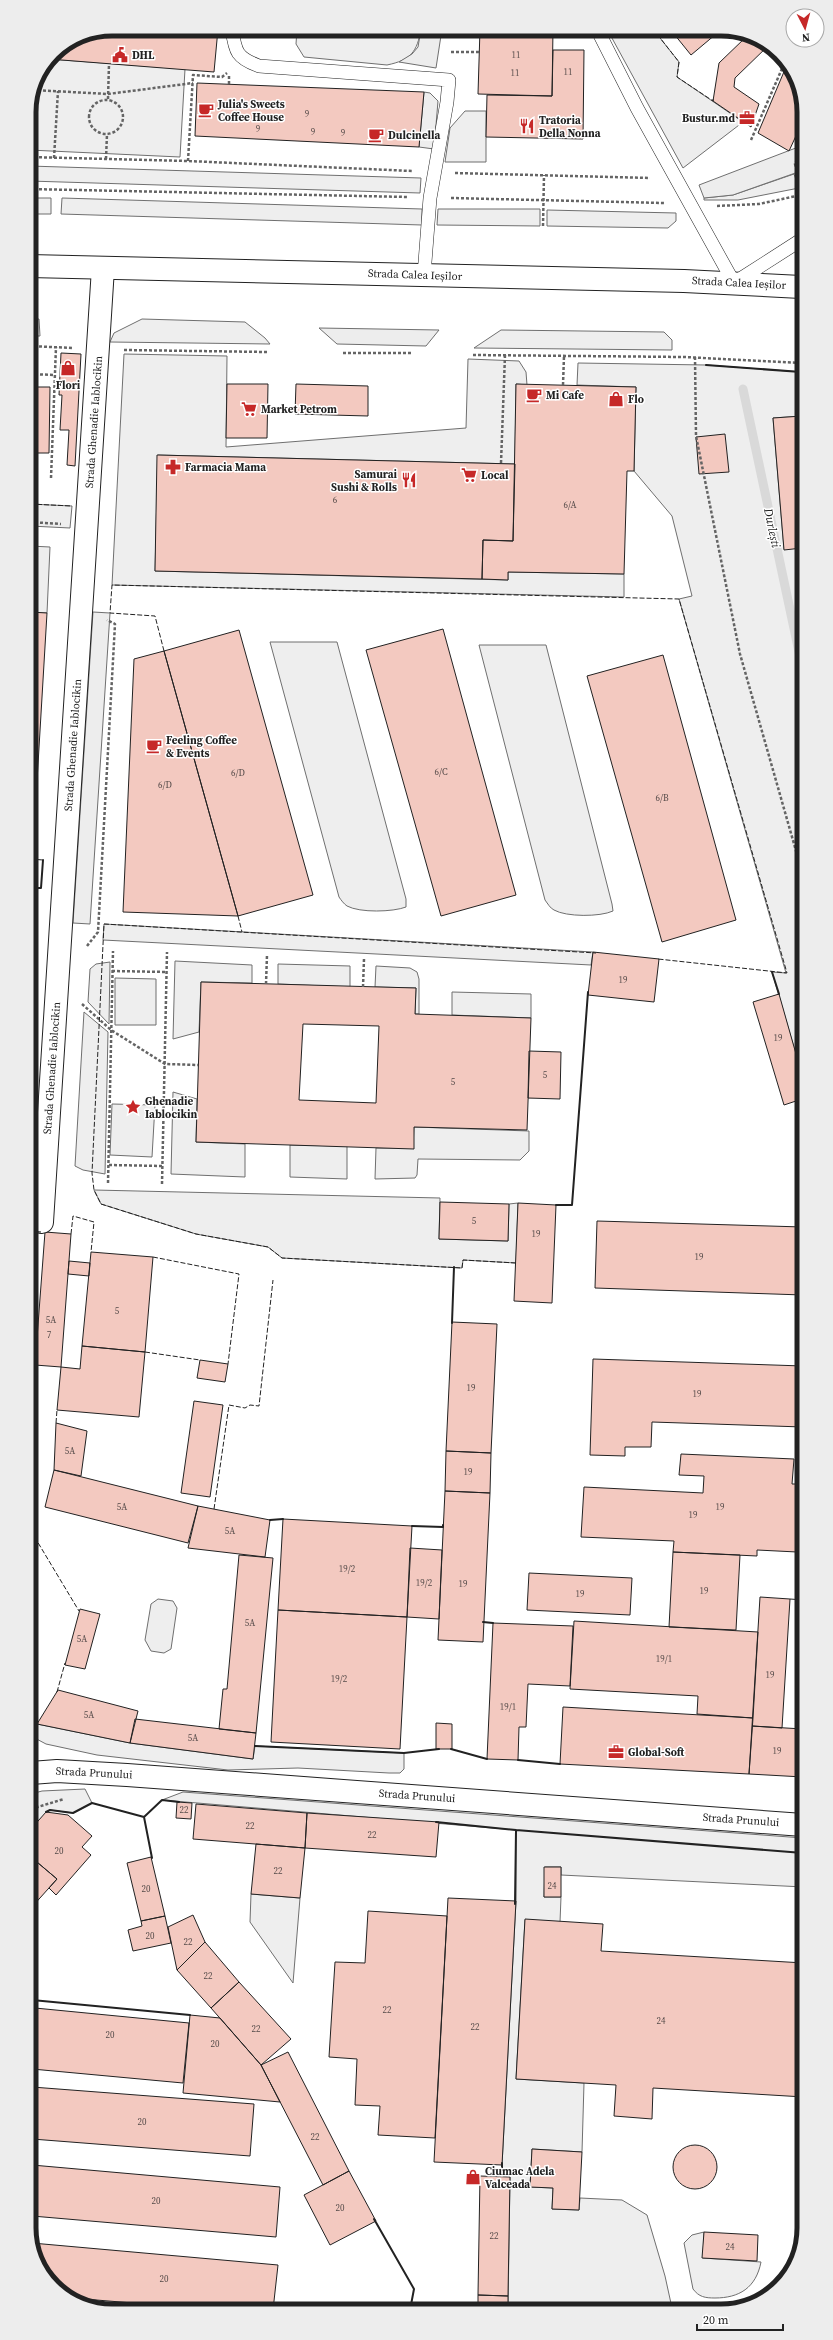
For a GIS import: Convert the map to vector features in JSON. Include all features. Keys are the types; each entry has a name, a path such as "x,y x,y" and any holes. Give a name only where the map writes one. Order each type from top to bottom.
{"street":[{"name":"Strada Calea Ieșilor","path":"36,266 734,282 797,287"},
{"name":"Strada Ghenadie Iablocikin","path":"42,1222 103,268"},
{"name":"Strada Prunului","path":"36,1773 57,1771 127,1775 797,1824"}],"lane":[{"path":"233,36 237,53 244,61 259,66 449,80 448,102 430,198 424,275"},
{"path":"601,36 637,108 734,282 797,243"}],"path":[{"path":"451,52 479,52"},
{"path":"108,99 109,64"},
{"path":"751,140 782,68"},
{"path":"36,157 188,161 193,75 222,77 229,72 229,84"},
{"path":"40,90 108,94 193,83"},
{"path":"54,158 58,91"},
{"path":"108,99 119,104 124,115 121,126 112,133 107,134 92,128 88,118 92,107 96,102 108,99"},
{"path":"106,159 107,134"},
{"path":"797,159 795,164 797,170"},
{"path":"543,226 544,175"},
{"path":"36,189 671,203"},
{"path":"709,206 759,204 797,197"},
{"path":"36,346 76,348"},
{"path":"51,478 56,347"},
{"path":"117,350 267,352"},
{"path":"343,353 413,353"},
{"path":"474,355 695,357 797,363"},
{"path":"501,463 505,355"},
{"path":"563,385 564,356"},
{"path":"695,357 696,436 740,654 797,854"},
{"path":"36,374 56,375"},
{"path":"84,950 98,932 115,624 103,617"},
{"path":"108,1183 113,951"},
{"path":"162,1184 167,952"},
{"path":"266,984 267,955"},
{"path":"363,987 364,959"},
{"path":"112,971 167,972"},
{"path":"80,1002 112,1030 165,1064 198,1065"},
{"path":"108,1165 163,1166"}],"shaded area":[{"path":"297,36 419,36 412,54 402,60 387,65 304,57 296,44"},
{"path":"420,36 441,36 436,68 399,62 412,54 418,47"},
{"path":"611,36 659,36 679,62 677,77 743,122 683,168"},
{"path":"57,60 185,69 180,157 36,150 36,107 39,92 46,74"},
{"path":"424,92 430,93 438,101 434,149 419,147"},
{"path":"465,111 486,111 486,162 445,162 450,128"},
{"path":"797,148 797,172 733,195 704,198 699,185"},
{"path":"36,166 421,178 420,193 36,181"},
{"path":"794,174 797,182 797,188 738,200 704,200 704,198 733,195"},
{"path":"36,198 51,198 51,214 36,214"},
{"path":"62,198 422,209 422,225 61,214"},
{"path":"438,209 540,209 540,226 437,225"},
{"path":"547,210 676,213 676,221 668,228 547,226"},
{"path":"36,319 39,319 40,336 36,336"},
{"path":"142,319 245,322 265,338 270,344 110,342 114,333"},
{"path":"319,328 439,330 426,346 337,344"},
{"path":"501,330 664,332 672,340 672,350 474,348"},
{"path":"124,354 227,356 226,447 466,428 468,359 519,361 526,372 527,385 516,384 515,464 158,455 155,571 508,580 508,572 624,574 624,597 112,585"},
{"path":"578,363 706,365 797,372 797,416 773,418 784,549 797,548 797,1058 772,972 786,973 679,599 692,596 672,516 634,471 636,387 577,385"},
{"path":"36,504 72,506 70,528 36,526"},
{"path":"36,546 50,547 47,613 36,612"},
{"path":"93,612 110,613 90,924 73,923"},
{"path":"270,642 337,642 406,899 406,907 385,911 360,910 347,906 339,897"},
{"path":"479,645 546,645 613,911 592,915 566,914 553,909 545,900"},
{"path":"104,924 593,952 591,965 103,940"},
{"path":"175,961 252,965 252,983 201,982 199,1032 173,1039"},
{"path":"110,962 109,1024 88,1002 90,969 96,964"},
{"path":"278,964 350,966 350,987 278,984"},
{"path":"376,966 410,968 417,972 419,979 419,1014 415,1014 416,988 375,987"},
{"path":"115,978 156,979 156,1025 115,1025"},
{"path":"452,992 531,994 531,1018 452,1015"},
{"path":"84,1012 108,1032 105,1174 83,1170 75,1166"},
{"path":"173,1092 197,1099 196,1142 245,1144 245,1177 171,1174"},
{"path":"112,1104 155,1105 152,1157 110,1155"},
{"path":"414,1127 529,1131 529,1151 520,1160 418,1159 417,1175 415,1178 375,1179 376,1148 413,1148"},
{"path":"290,1145 347,1146 347,1179 290,1177"},
{"path":"94,1190 440,1198 439,1239 508,1241 509,1204 518,1203 516,1263 463,1260 462,1268 282,1258 268,1247 196,1234 101,1204"},
{"path":"158,1599 173,1601 177,1608 171,1649 164,1653 151,1651 145,1640 151,1604"},
{"path":"37,1724 130,1743 253,1759 255,1746 404,1753 404,1769 400,1773 298,1768 228,1770 97,1755 46,1744 36,1739"},
{"path":"85,1789 92,1803 73,1813 50,1810 36,1824 36,1793"},
{"path":"183,1792 797,1838 797,1887 561,1875 561,1867 545,1867 544,1897 561,1897 560,1922 525,1920 516,2079 584,2083 582,2152 532,2149 530,2187 553,2188 552,2209 579,2210 580,2198 622,2200 647,2215 665,2276 671,2304 508,2304 510,2177 502,2176 502,2165 516,1901 516,1830 162,1800"},
{"path":"251,1894 300,1898 293,1983 250,1922"},
{"path":"704,2232 703,2258 761,2262 755,2279 745,2290 724,2298 708,2298 698,2294 693,2289 684,2243 692,2235"}],"building":[{"path":"217,36 214,72 57,60 74,46 97,37"},
{"path":"480,36 553,36 552,96 478,94"},
{"path":"676,36 714,36 691,55"},
{"path":"743,39 764,50 735,78 734,87 759,104 751,127 713,101 719,63"},
{"path":"553,50 584,50 583,139 486,137 487,95 552,96"},
{"path":"784,71 791,83 796,102 797,134 789,151 758,133"},
{"path":"197,83 424,92 419,147 195,136"},
{"path":"61,353 81,354 75,466 67,465 69,430 60,430 62,395 59,395"},
{"path":"227,384 268,384 267,438 226,438"},
{"path":"296,384 368,386 368,416 295,414"},
{"path":"516,384 636,387 634,471 627,471 624,574 508,572 508,580 482,579 483,540 513,541"},
{"path":"36,387 50,387 49,453 36,453"},
{"path":"797,416 797,549 784,550 773,418"},
{"path":"725,434 729,472 699,474 696,437"},
{"path":"157,455 515,464 513,541 483,540 482,579 155,571"},
{"path":"36,612 47,613 36,798"},
{"path":"443,629 516,895 441,916 366,650"},
{"path":"239,630 313,895 238,916 164,651"},
{"path":"164,651 238,916 123,912 134,659"},
{"path":"663,655 736,920 662,942 587,676"},
{"path":"593,952 659,959 654,1002 588,995"},
{"path":"201,982 416,988 415,1014 531,1018 527,1130 414,1127 414,1149 196,1142","holes":["303,1024 379,1026 376,1103 299,1100"]},
{"path":"779,994 797,1057 797,1101 784,1105 753,1002"},
{"path":"529,1051 561,1052 560,1099 528,1098"},
{"path":"440,1202 509,1204 508,1241 439,1239"},
{"path":"518,1203 556,1205 552,1303 514,1301"},
{"path":"597,1221 797,1227 797,1295 595,1288"},
{"path":"45,1232 71,1234 61,1367 36,1365"},
{"path":"91,1252 153,1257 145,1352 82,1346"},
{"path":"69,1261 90,1263 89,1276 68,1274"},
{"path":"452,1322 497,1324 491,1453 446,1451"},
{"path":"82,1346 145,1352 139,1417 57,1410 61,1367 80,1369"},
{"path":"593,1359 797,1366 797,1427 652,1422 651,1447 625,1447 625,1456 590,1455"},
{"path":"200,1360 228,1364 225,1382 197,1378"},
{"path":"194,1401 223,1405 210,1497 181,1493"},
{"path":"56,1423 87,1431 81,1476 54,1470"},
{"path":"446,1451 491,1453 490,1493 445,1491"},
{"path":"681,1454 794,1459 792,1484 797,1484 797,1552 757,1550 757,1556 673,1552 674,1541 581,1537 584,1487 703,1493 704,1476 679,1475"},
{"path":"54,1470 198,1506 188,1543 45,1507"},
{"path":"445,1491 490,1493 483,1642 438,1640"},
{"path":"198,1506 270,1520 265,1557 188,1548"},
{"path":"283,1519 412,1526 407,1617 278,1610"},
{"path":"410,1548 442,1550 439,1619 407,1617"},
{"path":"673,1552 740,1555 736,1630 669,1627"},
{"path":"239,1555 273,1558 256,1733 219,1729 223,1689 227,1689"},
{"path":"529,1573 632,1578 630,1615 527,1610"},
{"path":"760,1597 790,1599 782,1728 752,1726"},
{"path":"80,1609 100,1614 85,1669 65,1665"},
{"path":"278,1610 407,1617 400,1749 271,1742"},
{"path":"574,1621 758,1632 753,1718 697,1714 698,1696 570,1689"},
{"path":"493,1623 573,1626 570,1686 528,1684 526,1727 519,1727 518,1760 487,1759"},
{"path":"58,1690 138,1711 130,1743 37,1724"},
{"path":"563,1707 753,1718 749,1774 560,1764"},
{"path":"135,1719 256,1733 253,1759 130,1743"},
{"path":"436,1723 452,1724 452,1749 436,1749"},
{"path":"752,1726 797,1729 797,1777 749,1774"},
{"path":"177,1802 192,1803 191,1819 176,1818"},
{"path":"196,1804 307,1813 305,1848 193,1839"},
{"path":"46,1812 68,1815 92,1836 82,1847 91,1855 56,1895 49,1888 57,1879 36,1861 36,1823"},
{"path":"307,1813 439,1822 436,1857 305,1848"},
{"path":"256,1844 305,1848 300,1898 251,1894"},
{"path":"151,1857 165,1916 141,1921 127,1863"},
{"path":"36,1861 57,1879 36,1902"},
{"path":"544,1867 561,1867 561,1897 544,1897"},
{"path":"448,1898 516,1901 502,2165 434,2162"},
{"path":"368,1911 447,1916 435,2138 378,2135 380,2106 355,2105 357,2059 329,2057 335,1962 365,1963"},
{"path":"193,1915 205,1942 177,1970 168,1927"},
{"path":"165,1916 171,1943 133,1951 128,1930 142,1926 141,1921"},
{"path":"525,1919 603,1924 601,1951 797,1963 797,2097 653,2088 652,2119 614,2116 616,2085 516,2079"},
{"path":"205,1942 239,1982 211,2008 177,1970"},
{"path":"239,1982 291,2039 261,2065 211,2008"},
{"path":"36,2008 189,2023 183,2083 36,2069"},
{"path":"190,2015 220,2018 261,2065 280,2102 183,2093"},
{"path":"288,2052 349,2171 323,2185 261,2065"},
{"path":"36,2087 254,2104 250,2156 36,2139"},
{"path":"695,2145 707,2149 713,2155 717,2167 713,2179 707,2185 695,2189 683,2185 677,2179 673,2167 677,2155 683,2149"},
{"path":"532,2149 582,2152 579,2210 552,2209 553,2188 530,2187"},
{"path":"36,2165 280,2187 276,2237 36,2216"},
{"path":"349,2171 376,2221 330,2245 304,2195"},
{"path":"480,2176 510,2177 508,2296 478,2295"},
{"path":"704,2232 758,2235 757,2261 702,2258"},
{"path":"38,2244 278,2265 274,2304 145,2304 86,2299 74,2294 58,2282 49,2270 44,2262"},
{"path":"478,2295 508,2296 508,2304 478,2304"}],"waterway":[{"name":"Durlești","path":"743,389 797,643"}],"fence":[{"path":"659,36 679,62 677,77 713,101 713,99"},
{"path":"36,504 72,506"},
{"path":"164,651 155,616 110,613 112,585 679,599 787,973 658,959"},
{"path":"36,859 43,860"},
{"path":"238,916 242,932"},
{"path":"516,1263 463,1260 462,1268 282,1258 268,1247 196,1234 101,1204 94,1190 92,1173 104,924 596,953"},
{"path":"71,1234 73,1216 94,1222 91,1252"},
{"path":"36,1232 41,1232"},
{"path":"153,1257 239,1274 228,1364"},
{"path":"214,1509 229,1405 245,1408 250,1405 259,1406 273,1280"},
{"path":"145,1352 200,1360"},
{"path":"56,1423 57,1410"},
{"path":"36,1539 79,1611"},
{"path":"790,1599 797,1600"},
{"path":"57,1692 65,1663"}],"wall":[{"path":"706,365 797,372"},
{"path":"36,888 41,888 43,860"},
{"path":"772,972 779,994"},
{"path":"556,1205 572,1205 588,992"},
{"path":"452,1323 454,1267"},
{"path":"270,1520 283,1519"},
{"path":"412,1526 443,1527 443,1525"},
{"path":"483,1622 493,1623"},
{"path":"255,1746 404,1753 439,1749"},
{"path":"451,1749 487,1759"},
{"path":"518,1760 560,1764"},
{"path":"152,1858 144,1817 162,1800 179,1802"},
{"path":"46,1812 50,1810 73,1813 92,1803 144,1817"},
{"path":"436,1822 516,1830"},
{"path":"515,1904 516,1830 797,1853"},
{"path":"36,2000 190,2015"},
{"path":"502,2163 502,2176 506,2176"},
{"path":"374,2219 414,2289 411,2304"}],"place":[{"name":"DHL","path":"120,55"},
{"name":"Julia's Sweets Coffee House","path":"206,110"},
{"name":"Bustur.md","path":"747,118"},
{"name":"Tratoria Della Nonna","path":"527,126"},
{"name":"Dulcinella","path":"376,135"},
{"name":"Flori","path":"68,368"},
{"name":"Mi Cafe","path":"534,395"},
{"name":"Flo","path":"616,399"},
{"name":"Market Petrom","path":"249,409"},
{"name":"Farmacia Mama","path":"173,467"},
{"name":"Local","path":"469,475"},
{"name":"Samurai Sushi & Rolls","path":"409,480"},
{"name":"Feeling Coffee & Events","path":"154,746"},
{"name":"Ghenadie Iablocikin","path":"133,1107"},
{"name":"Global-Soft","path":"616,1752"},
{"name":"Ciumac Adela Valceada","path":"473,2177"}]}
